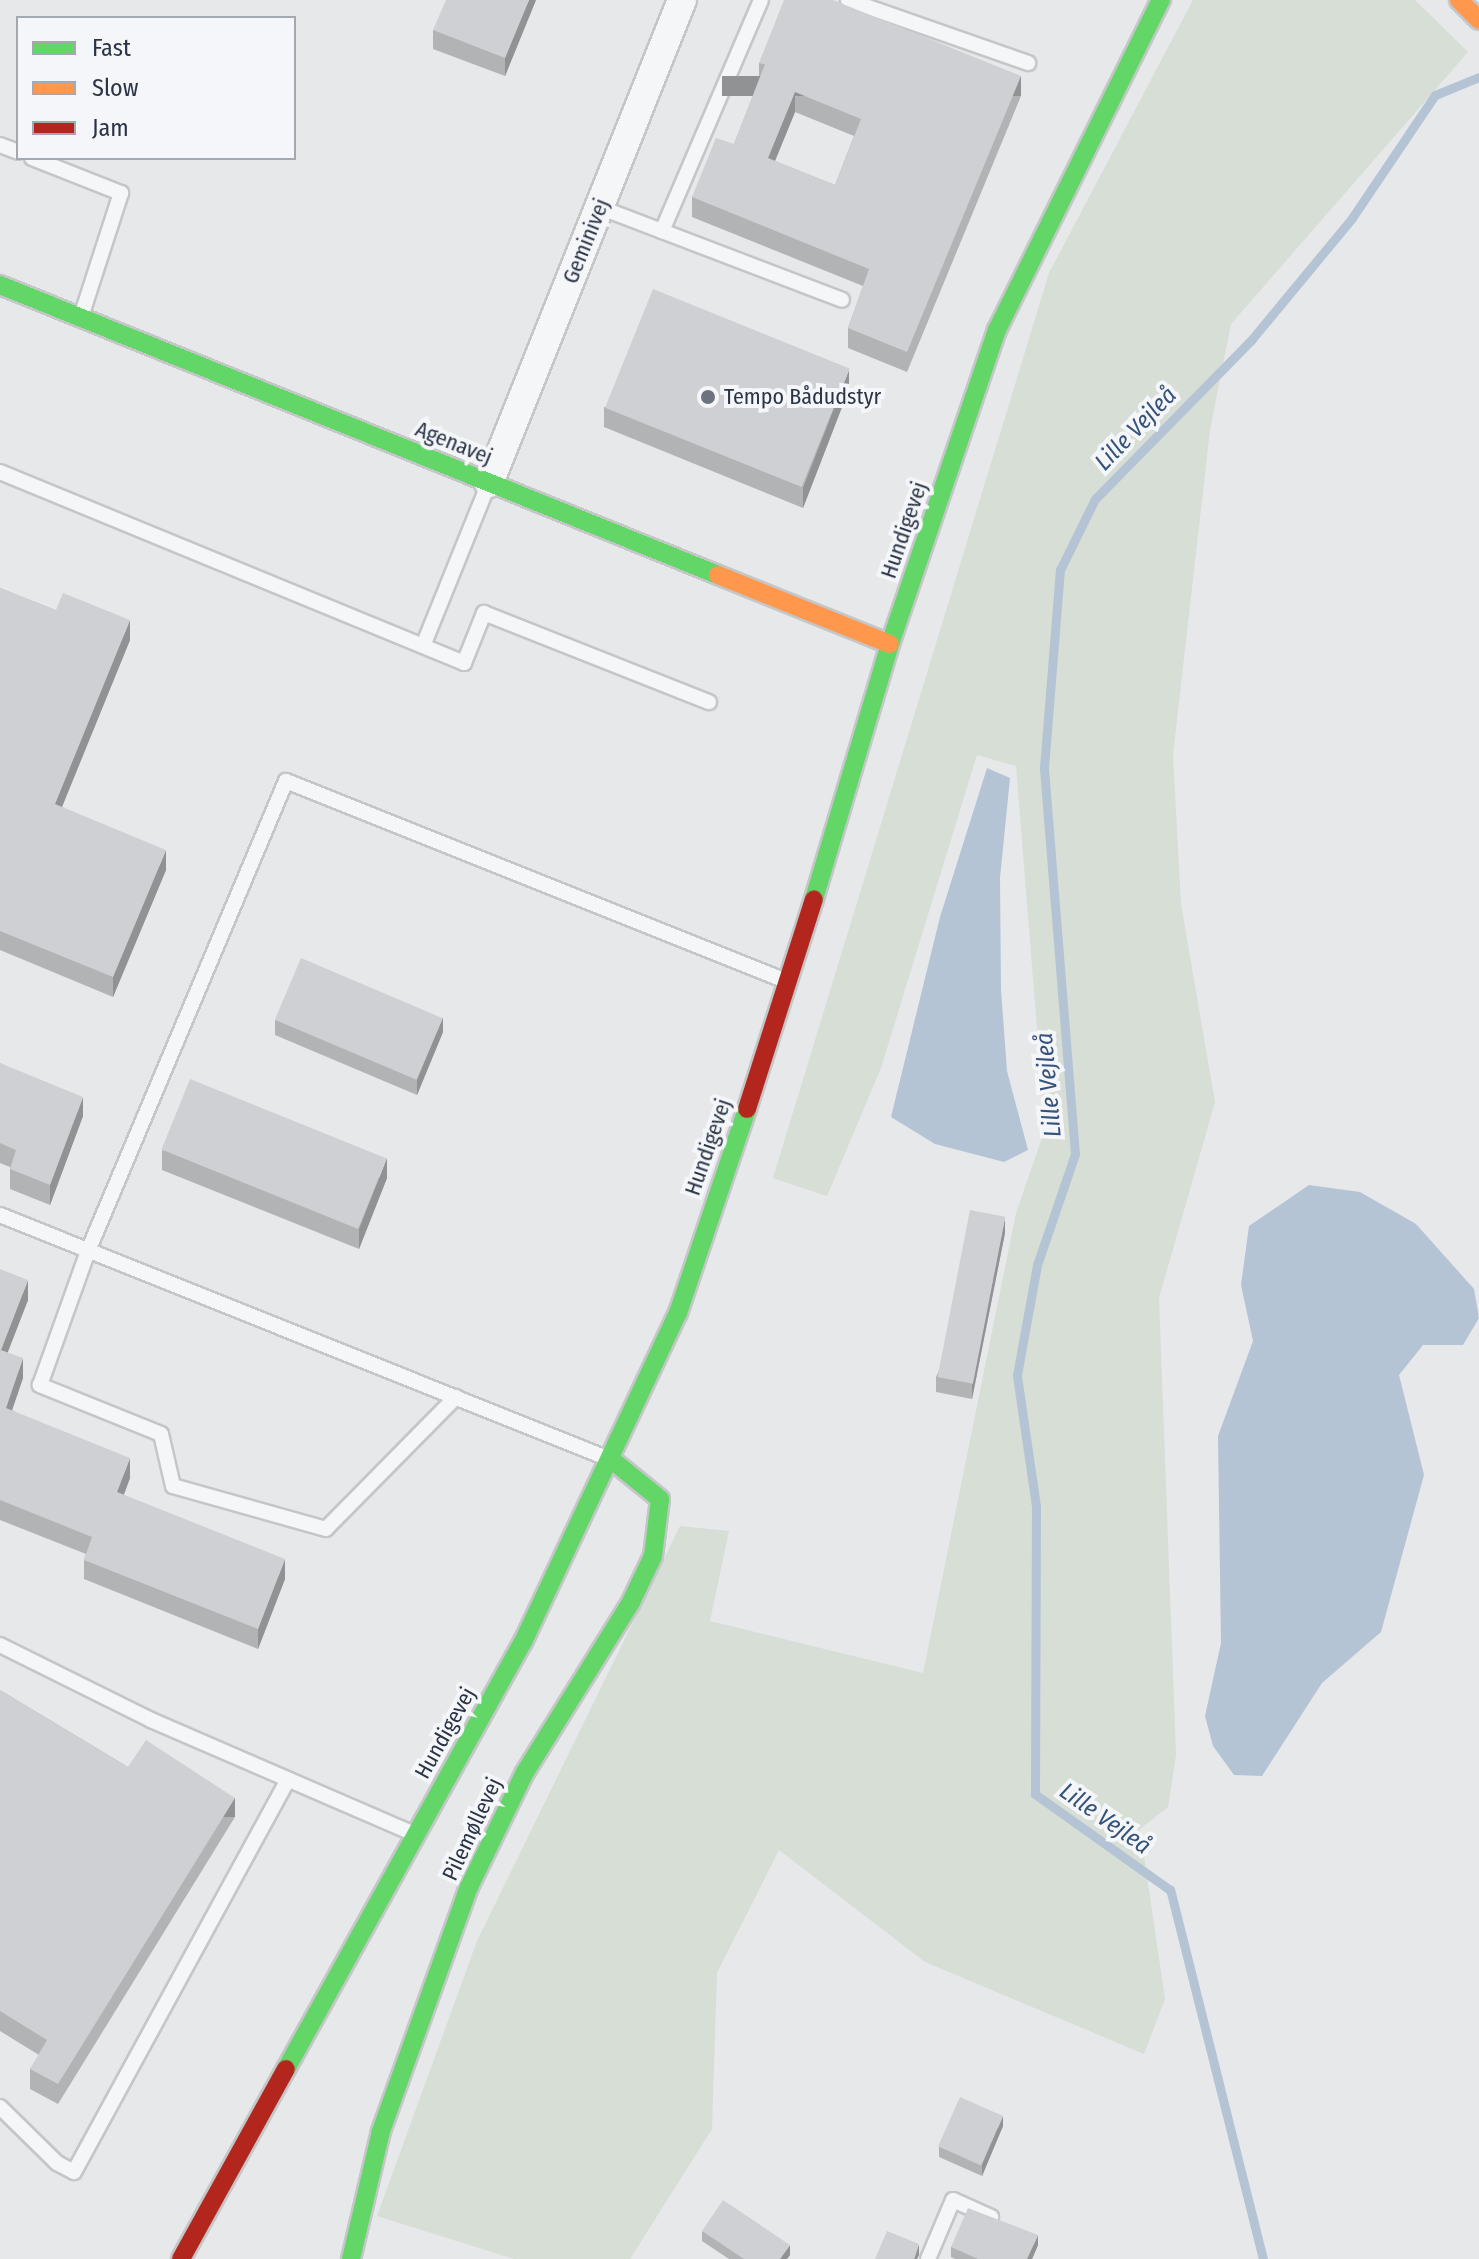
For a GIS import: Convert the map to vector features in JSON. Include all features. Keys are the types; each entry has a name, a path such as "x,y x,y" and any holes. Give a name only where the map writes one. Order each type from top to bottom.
{"street":[{"name":"Geminivej","path":"489,483 682,0"},
{"name":"Hundigevej","path":"181,2259 523,1642 612,1460 678,1313 789,983 890,644 997,330 1161,0"},
{"path":"1459,0 1479,20"},
{"name":"Agenavej","path":"0,285 890,644"},
{"name":"Pilemøllevej","path":"351,2259 381,2131 469,1887 524,1774 631,1602 653,1556 660,1499 612,1460"}],"lane":[{"path":"662,231 761,0"},
{"path":"848,0 1028,63"},
{"path":"37,160 121,193 81,317"},
{"path":"599,207 842,300"},
{"path":"0,472 464,663 484,613 709,702"},
{"path":"423,646 489,483"},
{"path":"456,1397 326,1529 173,1486 161,1434 40,1385 88,1251 286,781 789,983"},
{"path":"0,1215 612,1460"},
{"path":"0,1645 151,1720 416,1835"},
{"path":"0,2107 57,2163 74,2172 288,1779"},
{"path":"928,2259 953,2200 991,2217"}],"shaded area":[{"path":"1193,0 1415,0 1468,52 1231,324 1210,430 1173,755 1181,904 1215,1102 1159,1298 1176,1755 1168,1807 1140,1829 1165,1999 1144,2054 925,1962 779,1850 717,1973 712,2129 630,2259 514,2259 377,2216 477,1941 680,1526 729,1531 710,1621 923,1673 1016,1213 1045,1129 1016,766 977,755 881,1068 827,1196 773,1178 1049,273"}],"water":[{"path":"987,768 1010,778 1000,878 1001,990 1007,1071 1028,1150 1004,1162 935,1144 891,1117 940,917"},
{"path":"1309,1185 1360,1192 1416,1224 1474,1289 1479,1318 1463,1345 1423,1345 1399,1375 1424,1475 1381,1632 1322,1683 1262,1776 1234,1775 1213,1746 1205,1716 1221,1643 1218,1436 1253,1341 1241,1285 1249,1226"}],"building":[{"path":"446,0 529,0 505,58 433,30"},
{"path":"784,0 833,0 1021,76 907,352 848,328 869,269 692,197 716,138 734,144 765,64 759,63","holes":["795,92 861,119 835,185 768,158"]},
{"path":"653,289 850,368 802,487 605,408"},
{"path":"0,588 56,610 63,593 130,620 55,804 166,850 113,977 0,931"},
{"path":"301,958 443,1018 417,1080 275,1020"},
{"path":"0,1063 83,1097 50,1185 10,1169 16,1150 0,1143"},
{"path":"190,1079 387,1158 358,1229 162,1149"},
{"path":"970,1210 1005,1217 973,1384 938,1377"},
{"path":"0,1269 28,1280 1,1350 23,1358 6,1408 130,1458 117,1492 285,1559 258,1629 84,1560 92,1537 0,1500"},
{"path":"0,1690 128,1767 146,1740 235,1798 58,2084 30,2069 47,2040 0,2011"},
{"path":"960,2097 1003,2116 981,2165 938,2146"},
{"path":"723,2200 790,2245 780,2259 744,2259 702,2231"},
{"path":"968,2208 1038,2235 1027,2259 978,2259 951,2247"},
{"path":"887,2231 919,2244 914,2259 875,2259"}],"waterway":[{"name":"Lille Vejleå","path":"1263,2259 1170,1890 1035,1794 1036,1506 1017,1375 1037,1265 1075,1154 1044,768 1060,570 1095,499 1252,339 1352,218 1435,95 1479,77"}],"traffic: fast":[{"path":"814,899 890,644 997,330 1161,0"},
{"path":"0,285 718,575"},
{"path":"286,2069 523,1642 678,1313 747,1109"},
{"path":"351,2259 381,2131 469,1887 524,1774 631,1602 653,1556 660,1499 612,1460"}],"traffic: slow":[{"path":"1459,0 1479,20"},
{"path":"718,575 890,644"}],"traffic: jam":[{"path":"747,1109 814,899"},
{"path":"181,2259 286,2069"}],"place":[{"name":"Tempo Bådudstyr","path":"708,397"}]}
